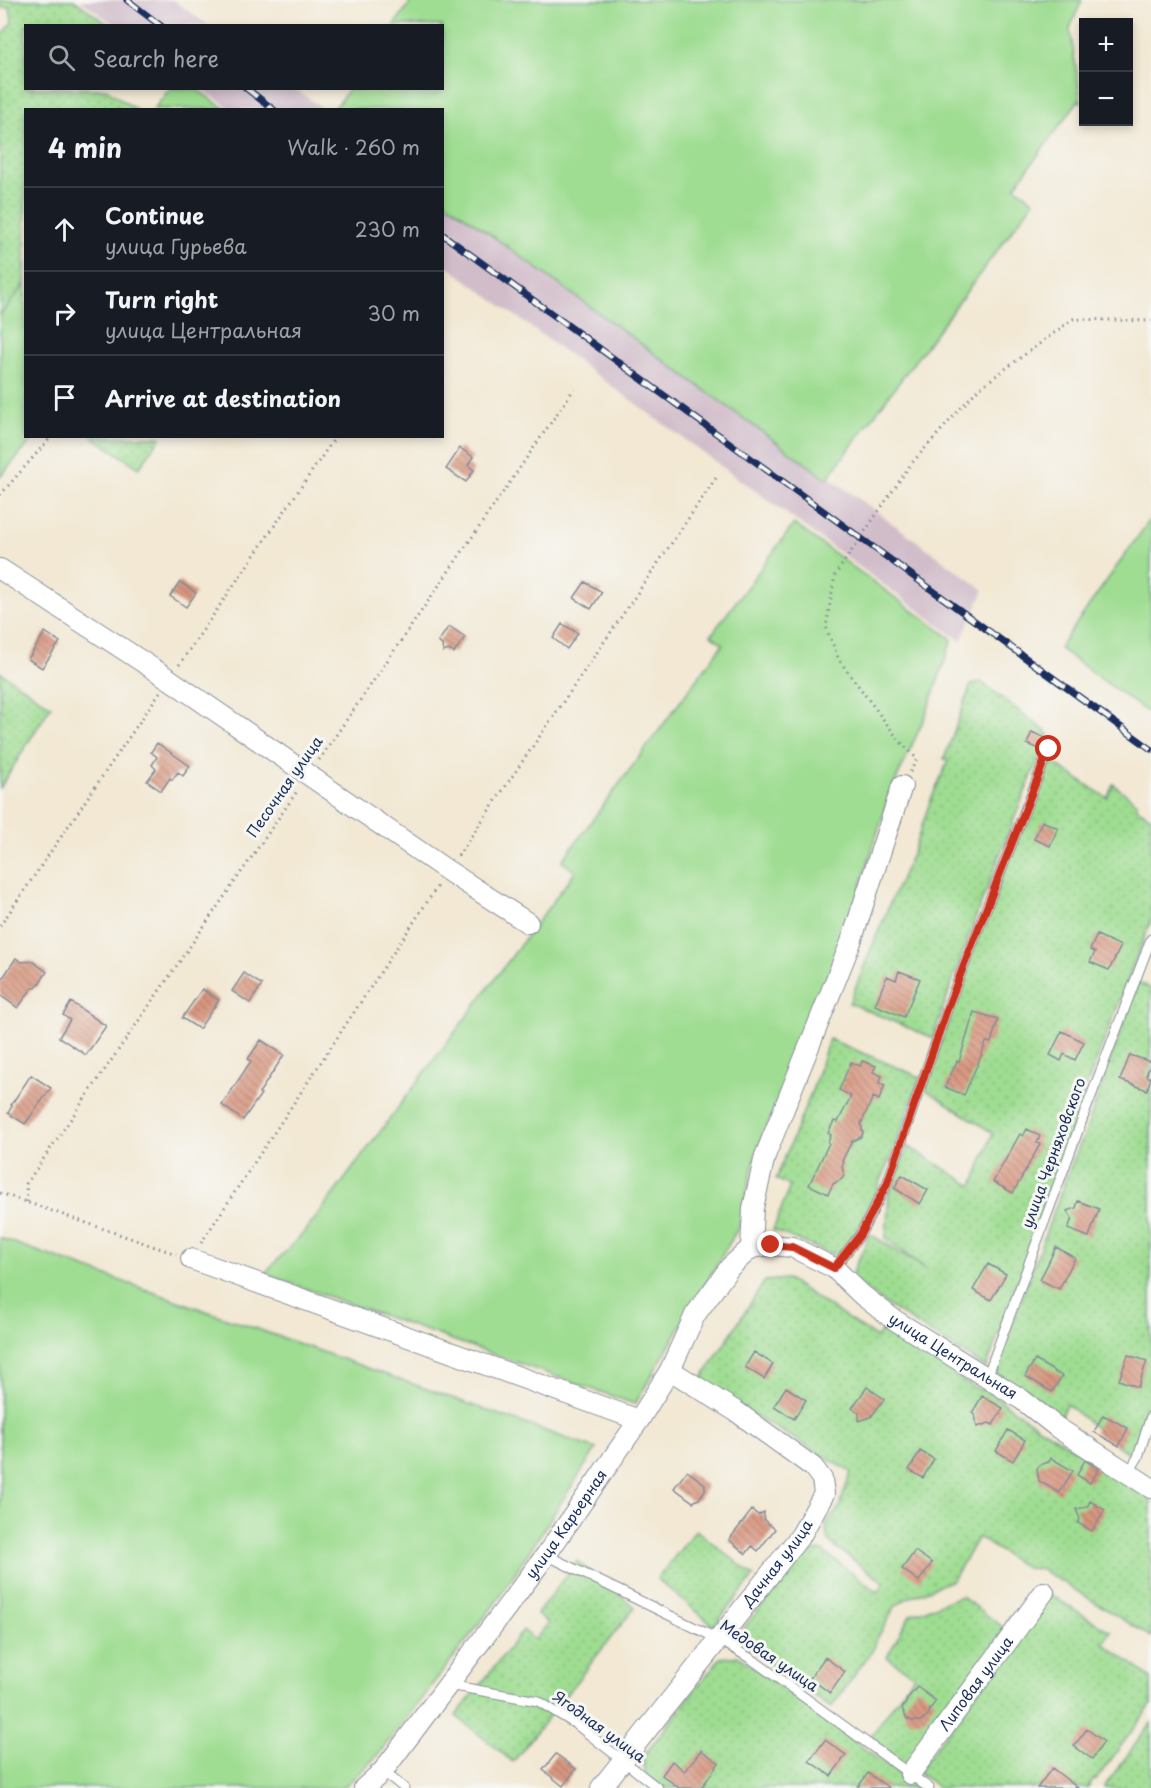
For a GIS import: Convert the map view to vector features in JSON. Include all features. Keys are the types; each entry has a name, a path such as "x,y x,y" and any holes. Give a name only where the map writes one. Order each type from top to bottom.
{"street":[{"path":"0,569 169,679 528,924"},
{"path":"751,1248 753,1208 765,1156 851,942 902,786"},
{"name":"улица Центральная","path":"751,1248 771,1245 792,1247 834,1268 862,1295 893,1319 1021,1399 1058,1428 1151,1488"},
{"name":"улица Карьерная","path":"364,1788 383,1771 546,1555 639,1420 670,1370 695,1315 730,1268 751,1248"},
{"path":"190,1259 639,1420"},
{"name":"Дачная улица","path":"601,1788 801,1535 824,1494 822,1479 813,1467 736,1412 670,1370"},
{"name":"Липовая улица","path":"910,1774 1044,1592"}],"lane":[{"path":"834,1268 860,1235 887,1184 953,991 1049,749"},
{"name":"улица Черняховского","path":"987,1377 1151,939"},
{"path":"1128,1474 1138,1457 1151,1416"},
{"name":"Медовая улица","path":"546,1555 718,1639 753,1660 929,1788"},
{"name":"Ягодная улица","path":"449,1686 538,1701 577,1725 658,1788"},
{"path":"383,1771 404,1788"}],"path":[{"path":"902,786 917,759 898,739 839,660 826,627 834,575 911,464 978,389 1073,319 1151,321"},
{"name":"Песочная улица","path":"27,1202 26,1184 574,389"},
{"path":"0,495 50,438"},
{"path":"0,1193 190,1259"}],"shaded area":[{"path":"80,0 173,0 207,24 114,24"},
{"path":"203,90 296,90 323,108 230,108"},
{"path":"444,197 984,590 961,641 444,264"}],"green space":[{"path":"0,0 74,0 108,24 24,24 24,90 107,90 134,108 24,108 24,285 0,315 0,39 12,22 10,7 0,8"},
{"path":"412,0 1082,0 1070,28 1079,100 1015,186 1034,201 827,479 444,201 444,108 335,108 348,90 444,90 444,24 395,24"},
{"path":"168,90 197,90 224,108 155,108"},
{"path":"24,285 24,438 34,438 0,477 0,315"},
{"path":"94,438 160,438 139,468"},
{"path":"1151,518 1151,715 1059,648"},
{"path":"794,524 952,639 927,712 889,796 845,936 755,1157 740,1225 635,1404 264,1274 308,1228 575,872 562,861 723,644 711,635"},
{"path":"0,672 51,706 0,788"},
{"path":"981,682 1049,734 988,885 933,1038 849,1003 913,852 930,802 948,761 944,759 971,685"},
{"path":"1050,761 1107,798 1113,784 1137,803 1137,808 1151,817 1151,920 1089,1080 986,1368 893,1309 850,1278 870,1234 928,1270 886,1239 889,1192 908,1146 972,1186 974,1183 993,1133 926,1090 983,924"},
{"path":"1138,982 1151,989 1151,1403 1132,1457 1066,1404 1060,1418 996,1374"},
{"path":"829,1039 920,1077 888,1165 869,1208 847,1249 831,1254 773,1230 790,1186 776,1179 813,1088"},
{"path":"0,1238 596,1449 494,1605 377,1756 343,1788 0,1788"},
{"path":"787,1279 877,1338 886,1325 957,1371 955,1376 981,1391 983,1388 1040,1428 1151,1496 1151,1637 1041,1569 1026,1568 978,1537 953,1580 906,1599 895,1607 874,1648 831,1708 746,1646 743,1629 804,1553 821,1550 878,1592 884,1583 828,1541 826,1524 839,1508 851,1472 699,1383 765,1281"},
{"path":"696,1530 754,1576 714,1626 657,1579"},
{"path":"577,1561 635,1607 513,1762 456,1716 523,1630 535,1640 548,1623 537,1614"},
{"path":"1049,1594 1111,1632 1103,1643 1151,1678 1151,1705 1088,1788 939,1788 918,1772"},
{"path":"961,1596 1008,1631 909,1766 870,1737 914,1676 887,1657 910,1615"},
{"path":"738,1656 918,1788 665,1788 645,1774 643,1757 720,1658"},
{"path":"1151,1723 1151,1788 1104,1788 1104,1787"}],"building":[{"path":"460,448 473,457 468,465 474,470 466,482 446,469"},
{"path":"180,582 196,593 186,607 170,596"},
{"path":"585,582 602,592 591,609 574,598"},
{"path":"562,624 578,633 567,649 553,638"},
{"path":"449,626 465,637 454,653 449,650 443,652 442,645 438,642"},
{"path":"45,632 60,642 42,668 28,659"},
{"path":"1032,732 1045,738 1040,749 1027,744"},
{"path":"157,743 190,766 183,776 178,772 172,780 170,778 161,791 147,781 156,769 152,765 157,757 151,752"},
{"path":"1042,821 1058,828 1050,846 1034,839"},
{"path":"1097,935 1121,946 1109,970 1090,962 1095,952 1090,950"},
{"path":"16,958 22,962 32,961 47,972 18,1008 0,995 0,982"},
{"path":"899,971 920,979 904,1017 875,1005 887,976 896,980"},
{"path":"244,973 262,985 250,1003 232,991"},
{"path":"202,989 219,1000 199,1029 182,1018"},
{"path":"71,1002 106,1026 86,1055 59,1037 70,1020 63,1015"},
{"path":"974,1012 998,1019 991,1043 986,1042 964,1095 945,1087 957,1061 959,1062"},
{"path":"1062,1031 1084,1042 1075,1060 1064,1054 1061,1061 1050,1055"},
{"path":"261,1040 284,1055 243,1120 222,1105 251,1061 248,1059"},
{"path":"1130,1055 1151,1062 1146,1076 1151,1078 1147,1090 1120,1080"},
{"path":"862,1061 876,1066 873,1072 882,1076 879,1083 885,1085 879,1100 873,1097 861,1124 863,1133 861,1137 852,1141 842,1161 844,1162 842,1166 844,1175 842,1179 833,1184 828,1194 809,1185 829,1143 831,1135 828,1133 834,1121 838,1122 851,1096 839,1090 851,1062 860,1066"},
{"path":"31,1075 51,1088 25,1124 8,1113"},
{"path":"1027,1129 1040,1136 1037,1143 1040,1144 1013,1193 993,1182 1020,1134 1023,1136"},
{"path":"902,1175 928,1190 920,1204 894,1188"},
{"path":"1078,1201 1099,1209 1089,1237 1068,1229 1072,1218 1067,1211 1076,1208"},
{"path":"1056,1247 1075,1258 1059,1289 1040,1280"},
{"path":"988,1264 1006,1274 991,1300 973,1290"},
{"path":"754,1352 773,1364 764,1379 745,1367"},
{"path":"1128,1355 1147,1361 1138,1387 1119,1380"},
{"path":"1035,1360 1062,1376 1052,1392 1025,1376"},
{"path":"786,1387 806,1400 794,1419 774,1406"},
{"path":"867,1387 884,1399 871,1417 859,1421 859,1413 852,1408"},
{"path":"982,1396 1003,1408 993,1425 989,1423 977,1427 975,1415 972,1413"},
{"path":"1103,1415 1128,1428 1119,1446 1094,1432"},
{"path":"1008,1430 1025,1440 1013,1461 996,1451"},
{"path":"920,1451 934,1459 923,1478 909,1470"},
{"path":"1051,1458 1073,1471 1059,1493 1039,1481 1037,1469 1039,1465 1049,1462"},
{"path":"1085,1460 1099,1469 1090,1483 1077,1475"},
{"path":"687,1471 705,1484 705,1490 699,1499 693,1502 674,1488"},
{"path":"1090,1501 1105,1510 1092,1531 1078,1523 1080,1519 1076,1509 1087,1507"},
{"path":"752,1510 758,1515 764,1512 764,1520 775,1529 758,1551 752,1546 746,1554 729,1540"},
{"path":"915,1551 932,1563 919,1581 902,1569"},
{"path":"825,1657 845,1672 830,1693 810,1678"},
{"path":"917,1687 936,1701 922,1721 907,1719 902,1708"},
{"path":"1087,1729 1104,1742 1092,1759 1074,1746"},
{"path":"825,1740 846,1755 831,1776 809,1761"},
{"path":"701,1750 719,1763 701,1788 679,1788 662,1775 672,1761 685,1771"},
{"path":"556,1754 576,1769 563,1786 543,1770"},
{"path":"1052,1768 1078,1788 1037,1788"},
{"path":"868,1773 889,1788 857,1788"}],"railway":[{"path":"127,0 158,24"},
{"path":"249,90 271,108"},
{"path":"444,235 1151,749"}],"route":[{"path":"771,1245 792,1247 834,1268 860,1235 887,1184 975,933 1049,749"}]}
